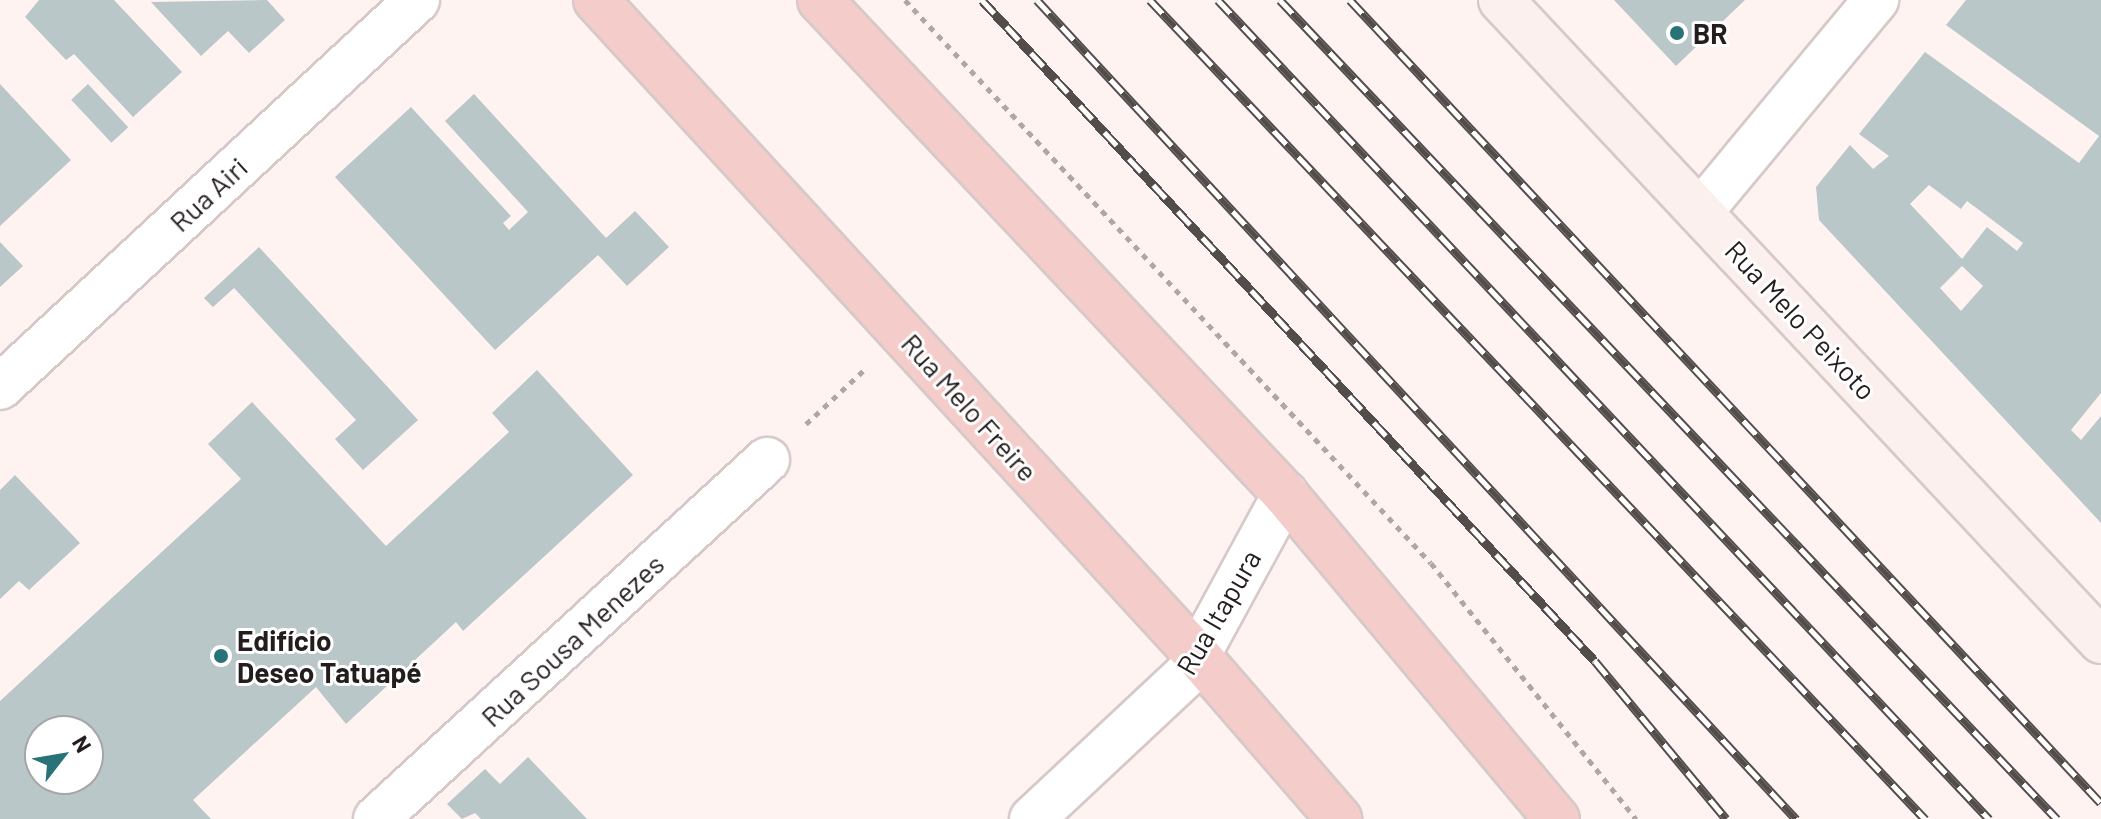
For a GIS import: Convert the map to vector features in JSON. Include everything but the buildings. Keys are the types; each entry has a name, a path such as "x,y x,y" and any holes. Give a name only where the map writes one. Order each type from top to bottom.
{"highway":[{"name":"Rua Melo Freire","path":"596,0 1198,656 1339,819"},
{"path":"820,0 1285,494 1557,819"}],"main road":[{"name":"Rua Melo Peixoto","path":"1501,0 2101,641"}],"street":[{"name":"Rua Airi","path":"0,387 417,0"},
{"path":"1700,212 1876,0"},
{"name":"Rua Sousa Menezes","path":"376,819 767,460"},
{"name":"Rua Itapura","path":"1032,819 1188,673 1285,494"}],"path":[{"path":"767,460 903,334"}],"railway":[{"path":"982,0 1595,661 1726,819"},
{"path":"1037,0 1796,819"},
{"path":"1150,0 1925,819"},
{"path":"1218,0 1989,819"},
{"path":"1280,0 2057,819"},
{"path":"1350,0 2101,803"}],"place":[{"name":"BR","path":"1677,33"},
{"name":"Edifício Deseo Tatuapé","path":"221,656"}]}
